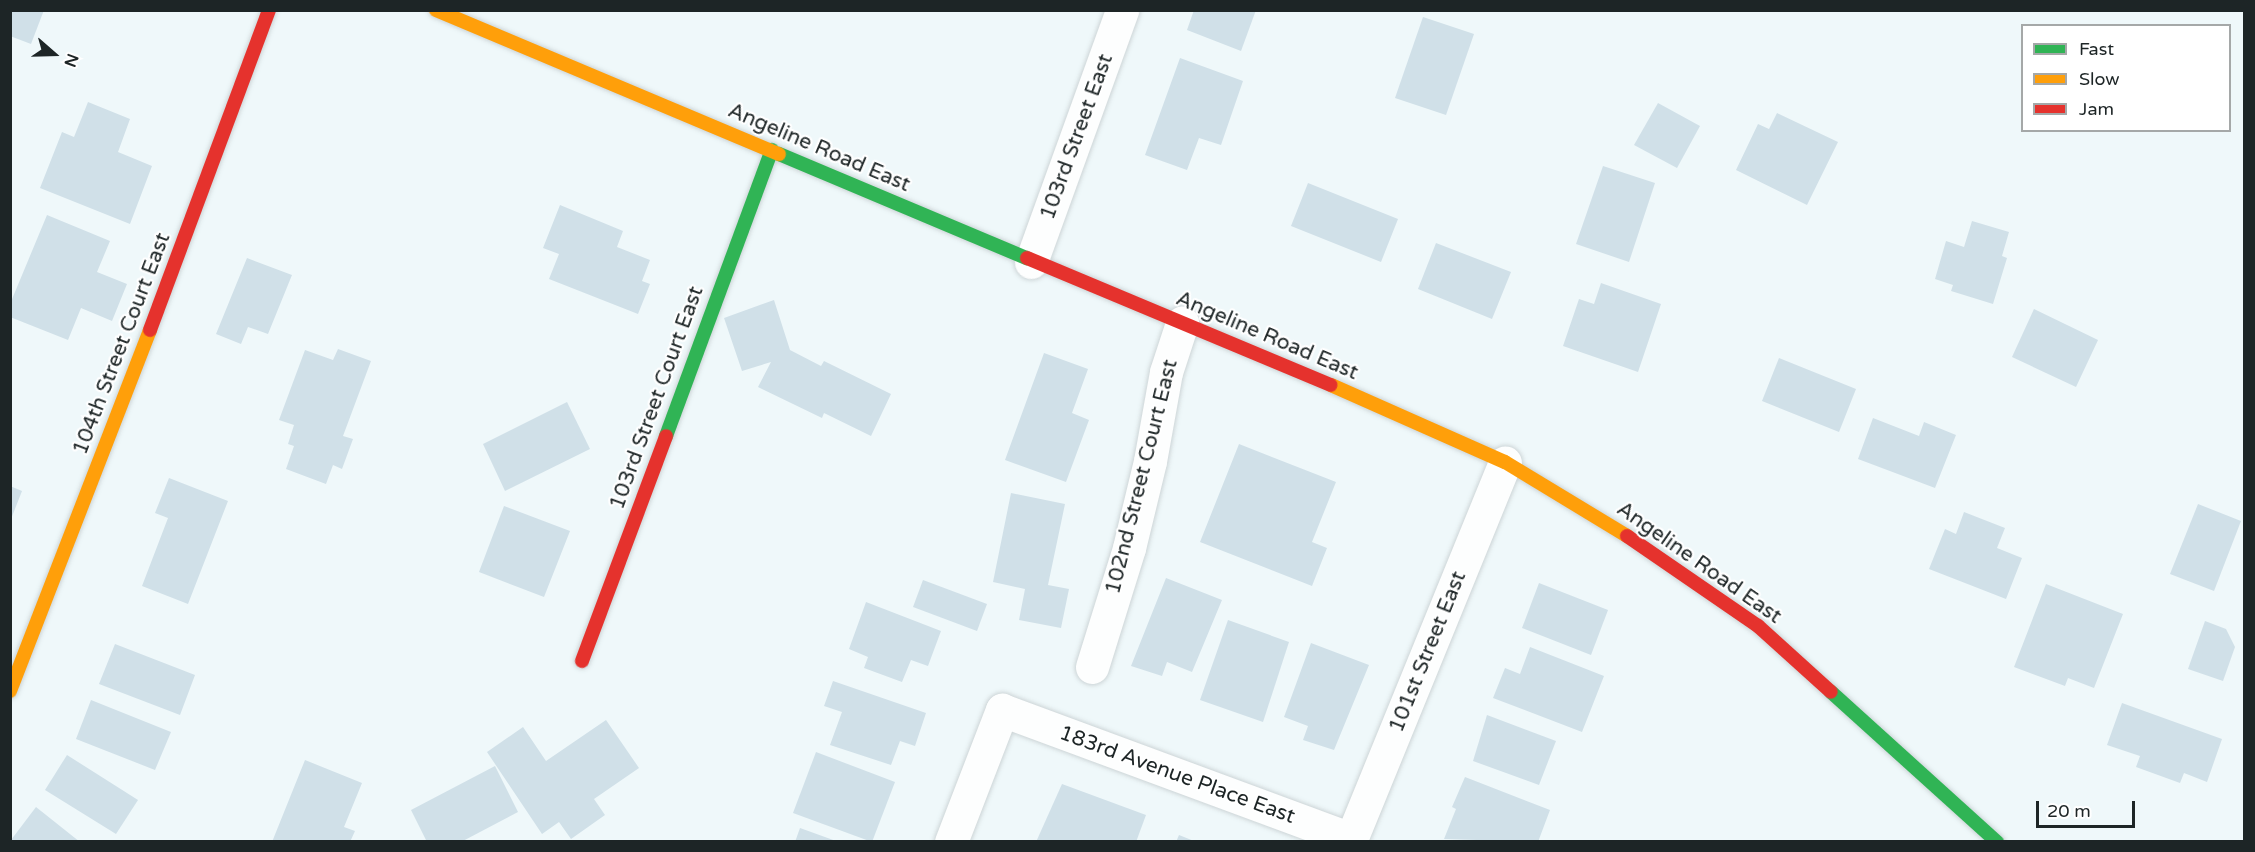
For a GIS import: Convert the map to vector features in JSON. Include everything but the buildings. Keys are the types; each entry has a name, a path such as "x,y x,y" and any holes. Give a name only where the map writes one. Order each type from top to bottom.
{"street":[{"name":"104th Street Court East","path":"10,692 269,10"},
{"name":"Angeline Road East","path":"435,10 772,150 1031,262 1182,323 1505,462 1654,552 1758,626 1997,842"},
{"name":"103rd Street East","path":"1031,262 1122,10"},
{"name":"103rd Street Court East","path":"582,661 772,150"},
{"name":"102nd Street Court East","path":"1092,667 1129,548 1150,461 1166,372 1182,323"},
{"name":"101st Street East","path":"1351,840 1505,462"},
{"name":"183rd Avenue Place East","path":"951,842 1002,710 1351,840"}],"traffic: fast":[{"path":"666,436 772,150"},
{"path":"779,154 1027,258"},
{"path":"1831,692 1997,842"}],"traffic: slow":[{"path":"436,10 779,154"},
{"path":"10,691 150,330"},
{"path":"1331,385 1505,462 1627,536"}],"traffic: jam":[{"path":"150,330 269,10"},
{"path":"1027,258 1331,385"},
{"path":"582,661 666,436"},
{"path":"1627,536 1758,626 1831,692"}]}
